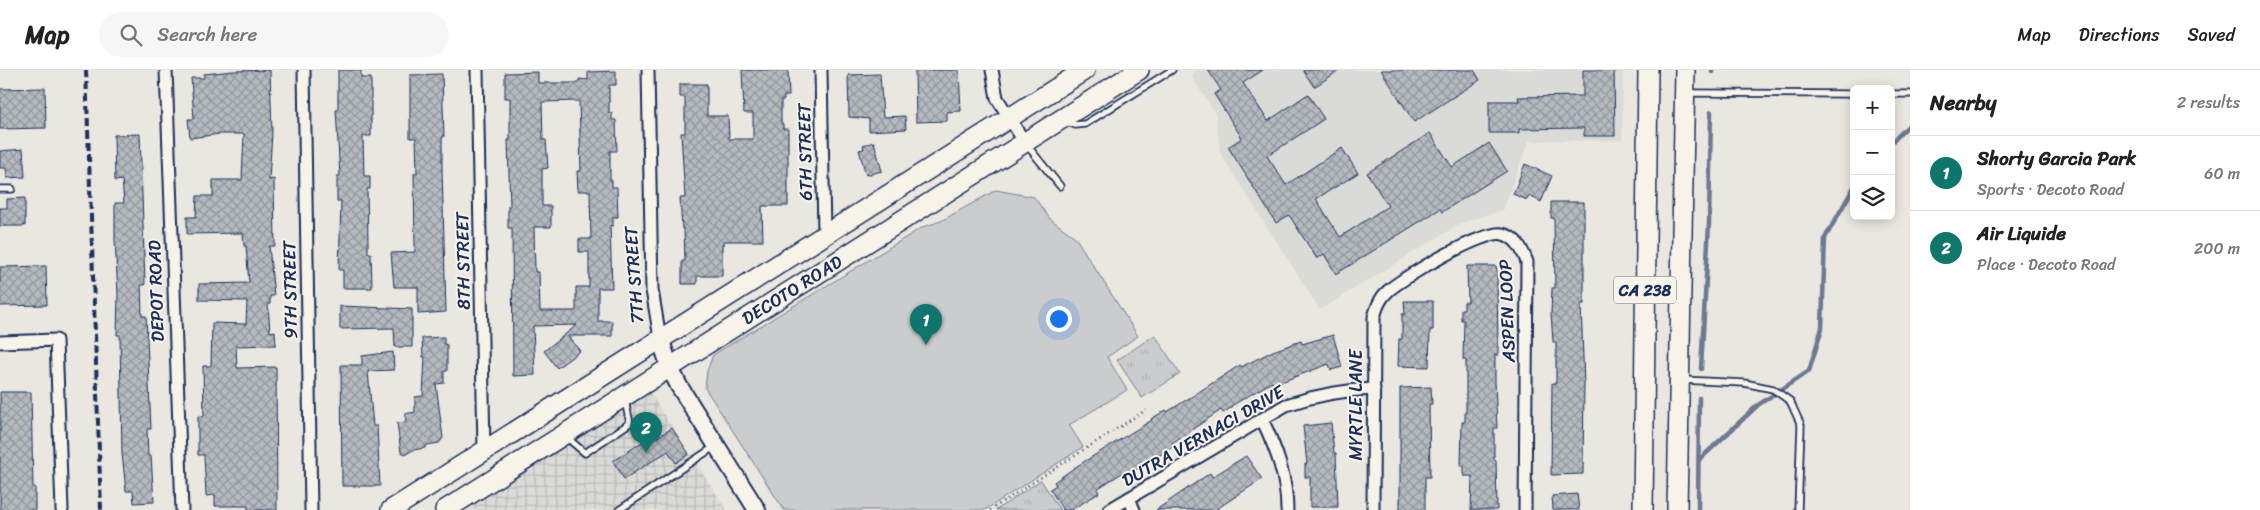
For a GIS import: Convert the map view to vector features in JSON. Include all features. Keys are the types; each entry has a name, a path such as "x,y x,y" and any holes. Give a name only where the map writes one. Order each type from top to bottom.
{"main road":[{"name":"DECOTO ROAD","path":"390,510 1085,70"},
{"name":"DECOTO ROAD","path":"445,510 1139,70"},
{"name":"CA 238","path":"1643,510 1648,70"},
{"name":"CA 238","path":"1677,510 1685,70"}],"street":[{"name":"DEPOT ROAD","path":"166,70 182,510"},
{"name":"9TH STREET","path":"304,70 310,510"},
{"name":"8TH STREET","path":"477,70 484,451"},
{"name":"7TH STREET","path":"648,70 652,290 660,338 670,368 679,386 757,510"},
{"name":"6TH STREET","path":"821,70 824,234"},
{"path":"992,70 997,98 1025,143"},
{"name":"ASPEN LOOP","path":"1379,300 1389,290 1459,247 1480,238 1502,233 1514,239 1522,248 1527,262 1525,510"},
{"name":"MYRTLE LANE","path":"1373,510 1374,317 1379,300"},
{"path":"0,342 56,340 62,510"},
{"name":"DUTRA VERNACI DRIVE","path":"1109,510 1286,405 1313,396 1344,390 1374,389"},
{"path":"1262,419 1282,468 1287,497 1287,510"},
{"path":"1129,498 1134,510"}],"lane":[{"path":"1062,119 1075,125 1085,124 1172,70"},
{"path":"1685,93 1850,94"},
{"path":"1895,94 1910,94"},
{"path":"1025,143 1060,186"},
{"path":"0,189 12,189"},
{"path":"1680,380 1744,382 1773,389 1790,401 1801,425 1798,510"},
{"path":"563,435 585,453 630,423 624,397"},
{"path":"619,510 716,446"}],"path":[{"path":"990,510 996,508 1146,410"}],"shaded area":[{"path":"1198,70 1623,70 1622,140 1529,141 1503,210 1461,223 1320,310 1220,153 1216,115 1191,75"},
{"path":"647,389 727,510 457,510"}],"green space":[{"path":"996,190 1034,197 1050,219 1075,237 1138,336 1107,357 1127,390 1069,425 1083,447 985,510 784,510 705,388 707,371 713,355 923,227 941,221"},
{"path":"1155,335 1180,374 1142,398 1117,360"},
{"path":"1041,480 1060,510 996,510"}],"building":[{"path":"270,70 272,133 269,180 274,179 275,246 269,246 274,296 270,296 270,304 268,304 270,332 275,331 276,345 236,346 237,368 276,367 277,510 248,510 248,506 215,506 215,495 206,496 204,455 198,455 198,416 204,416 203,366 211,366 212,323 246,324 247,301 199,300 199,284 249,283 246,246 244,246 243,233 187,234 187,217 196,217 197,196 213,196 213,180 242,180 244,134 220,134 190,138 188,119 194,119 191,78 204,78 204,74 233,71"},
{"path":"338,70 361,70 361,78 371,78 371,136 363,136 364,176 370,176 370,189 367,189 368,253 371,253 372,288 343,288 343,270 339,270 341,201 337,201 337,176 340,176 336,110 338,110"},
{"path":"742,70 788,70 789,96 784,96 784,100 781,100 781,124 783,124 783,129 788,129 788,206 762,206 763,241 724,241 724,244 722,244 722,276 697,276 697,284 682,284 682,261 685,261 684,229 682,229 680,198 685,198 681,133 685,133 685,97 680,97 680,84 707,84 707,116 728,116 729,139 753,139 753,113 744,113"},
{"path":"915,70 959,70 961,111 947,112 947,121 916,122"},
{"path":"1208,70 1263,70 1243,83 1268,121 1308,94 1324,119 1267,156 1286,185 1342,148 1358,173 1316,199 1340,237 1388,206 1367,173 1430,133 1452,167 1489,143 1507,171 1442,212 1440,209 1336,274 1324,254 1317,259 1289,215 1276,223 1228,147 1242,138 1214,94 1221,90"},
{"path":"1303,70 1340,70 1314,87"},
{"path":"1381,70 1474,70 1480,80 1414,122"},
{"path":"1583,70 1614,70 1615,136 1584,136 1584,128 1519,129 1519,133 1489,133 1489,101 1519,101 1518,97 1583,96"},
{"path":"616,71 616,85 609,85 609,113 612,113 612,120 616,120 617,151 610,151 610,180 612,180 612,187 617,187 618,217 613,217 613,226 610,225 612,288 598,288 598,321 612,321 612,336 568,336 580,351 557,368 544,351 577,325 533,326 535,375 513,376 512,228 508,228 508,206 510,206 508,140 510,140 510,98 505,98 505,73 538,72 538,83 579,83 579,79 588,80 588,72","holes":["579,101 581,171 577,171 578,191 590,191 591,239 579,239 579,252 589,252 589,287 576,287 576,311 540,311 539,272 535,272 534,227 551,227 551,206 542,206 542,169 548,168 546,140 543,140 542,102"]},
{"path":"442,74 444,137 442,137 442,170 446,312 418,314 418,287 394,287 391,253 415,252 414,173 417,173 416,138 410,138 410,75"},
{"path":"880,74 883,117 905,116 906,129 869,131 869,119 849,117 848,75"},
{"path":"45,88 46,128 0,129 0,89"},
{"path":"140,134 145,285 141,285 142,316 146,316 151,429 147,429 148,456 151,456 154,502 134,503 133,491 126,491 122,453 120,335 117,335 118,294 115,203 124,203 122,180 115,181 114,135"},
{"path":"874,142 882,171 866,175 859,150 864,149 863,145"},
{"path":"23,149 25,177 7,178 6,168 0,168 0,151"},
{"path":"1525,164 1552,176 1541,202 1529,196 1527,200 1513,194"},
{"path":"25,198 25,226 0,226 0,208 7,208 7,199"},
{"path":"1551,202 1584,202 1584,304 1581,304 1584,384 1583,474 1551,475 1552,383 1556,383 1556,342 1553,342 1551,313 1552,288 1555,288 1554,218 1551,218"},
{"path":"46,266 47,305 0,306 0,267"},
{"path":"1467,266 1496,266 1497,272 1498,355 1495,355 1495,381 1497,428 1494,428 1494,460 1496,460 1497,510 1471,510 1472,476 1464,476 1464,466 1461,466 1462,422 1465,422 1466,412 1466,360 1463,360 1464,320 1461,320 1461,309 1464,309 1464,302 1468,302"},
{"path":"1404,301 1433,301 1433,330 1430,330 1429,367 1398,366 1399,339 1402,339 1402,314 1405,314"},
{"path":"340,306 412,309 412,347 395,347 394,328 340,329"},
{"path":"1333,335 1342,367 1331,370 1329,364 1273,385 1272,382 1231,406 1223,413 1221,410 1172,443 1174,446 1125,477 1122,473 1097,489 1099,493 1071,510 1063,510 1050,489 1056,485 1054,482 1077,466 1166,410 1167,412 1240,365 1241,367 1273,351 1301,341 1302,344"},
{"path":"444,337 444,344 447,345 447,371 444,371 444,383 436,384 443,438 439,443 427,445 425,448 413,450 406,454 401,452 397,423 406,422 405,414 415,412 415,397 423,396 425,357 423,357 422,338"},
{"path":"393,352 394,370 368,371 373,426 377,426 380,486 342,486 341,365 362,365 362,356"},
{"path":"1431,387 1432,404 1429,404 1430,477 1425,477 1425,510 1400,510 1400,388"},
{"path":"0,392 31,392 35,510 0,510"},
{"path":"1331,423 1334,453 1336,453 1338,507 1310,507 1310,477 1305,477 1305,464 1307,464 1303,426"},
{"path":"672,428 689,454 676,463 668,451 624,479 613,461 655,434 658,437"},
{"path":"1246,456 1262,479 1215,510 1156,510 1210,473 1212,477"},
{"path":"1577,494 1579,510 1553,510 1552,496"}],"waterway":[{"path":"1701,369 1709,224 1711,112"},
{"path":"1895,139 1910,124"},
{"path":"1699,460 1758,405 1809,371 1822,328 1825,238 1850,194"},
{"path":"1698,510 1699,398"}],"railway":[{"path":"86,70 101,510"}],"place":[{"name":"Shorty Garcia Park","path":"926,345"},
{"name":"Air Liquide","path":"646,453"}]}
